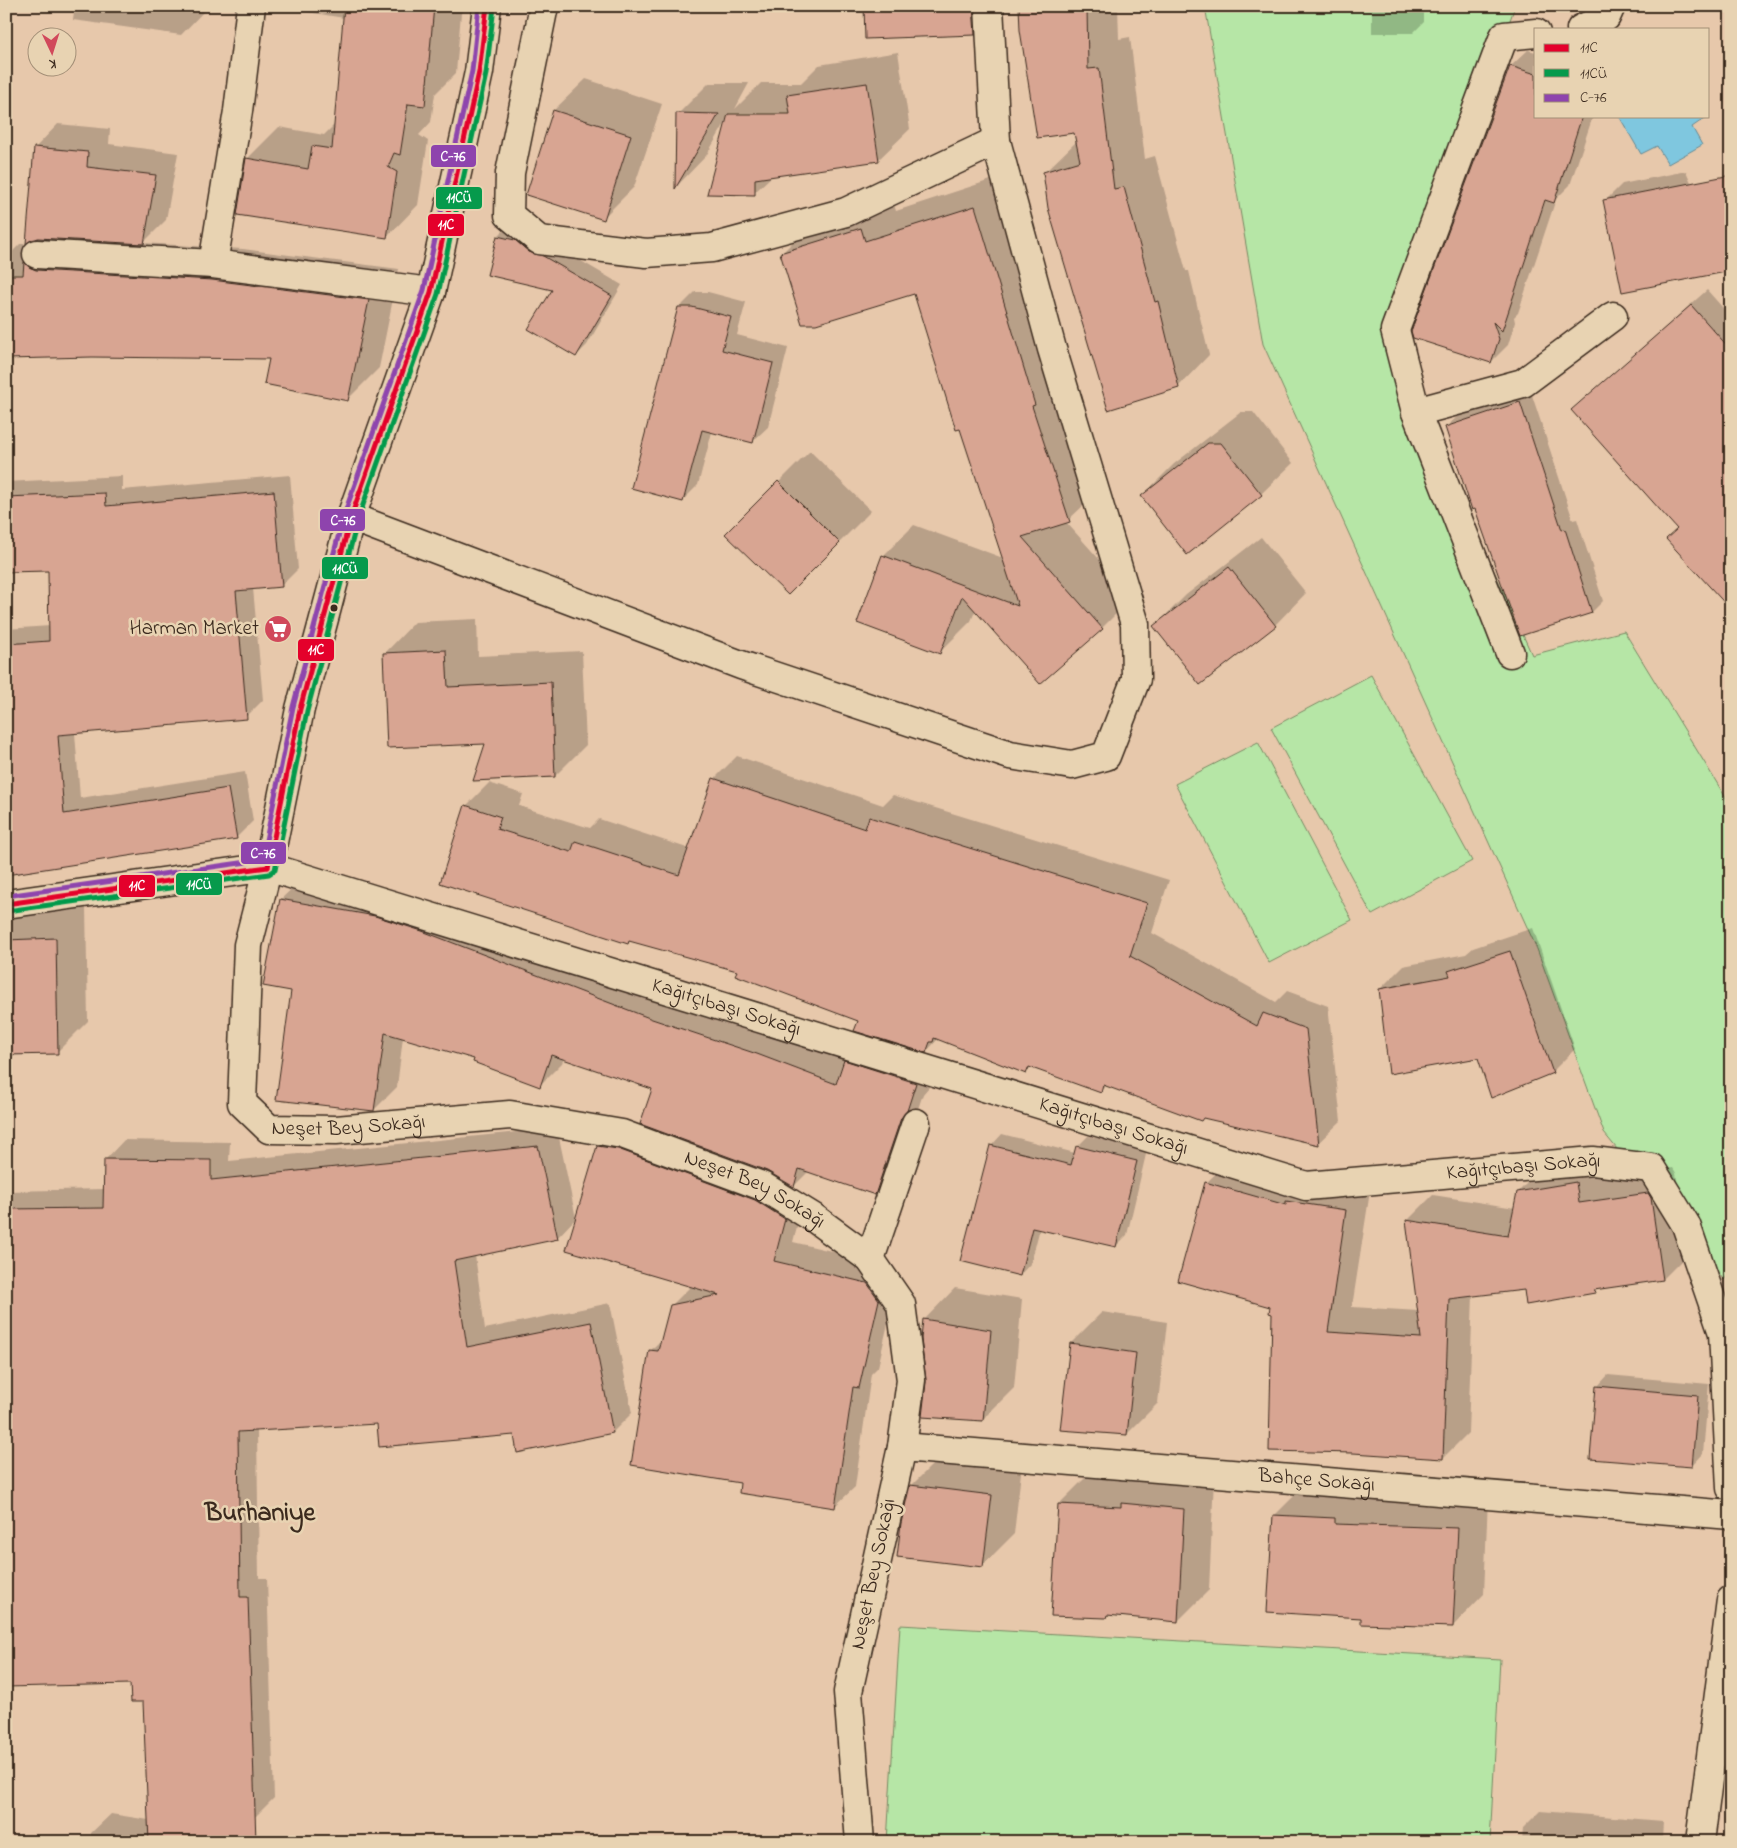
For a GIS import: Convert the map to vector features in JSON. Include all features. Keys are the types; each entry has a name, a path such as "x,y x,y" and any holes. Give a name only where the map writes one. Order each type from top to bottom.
{"street":[{"path":"213,264 238,111 251,6"},
{"name":"Neşet Bey Sokağı","path":"486,6 479,72 431,292 351,517 300,709 268,867 248,945 242,1103 269,1129 336,1130 510,1115 622,1134 762,1186 814,1218 870,1259 901,1304 911,1380 902,1447 848,1692 860,1842"},
{"path":"544,6 510,181 509,214 539,240 646,253 712,248 846,212 996,141"},
{"path":"351,517 741,665 1010,756 1072,766 1106,756 1136,679 1135,624 1052,349 996,141 989,6"},
{"path":"1582,28 1606,17 1612,6"},
{"path":"1510,653 1416,412 1395,330 1504,36 1534,33"},
{"path":"37,254 213,264 431,292"},
{"path":"1416,412 1522,384 1612,316"},
{"path":"6,904 268,867"},
{"name":"Kağıtçıbaşı Sokağı","path":"268,867 1306,1186 1593,1161 1651,1168 1686,1225 1723,1333 1731,1488"},
{"path":"870,1259 916,1124"},
{"name":"Bahçe Sokağı","path":"902,1447 1731,1515"},
{"path":"1700,1842 1731,1600"}],"green space":[{"path":"1205,6 1515,6 1394,350 1532,655 1624,631 1731,806 1731,1271 1724,1280 1604,1133 1537,949 1263,344"},
{"path":"1371,675 1472,861 1372,915 1271,728"},
{"path":"1258,742 1352,920 1269,963 1175,784"},
{"path":"900,1625 1500,1659 1490,1842 887,1842"}],"water":[{"path":"1620,118 1705,118 1692,127 1702,145 1668,164 1657,146 1641,154"}],"building":[{"path":"344,6 434,6 425,106 408,104 400,155 394,153 388,167 397,172 387,238 237,215 246,158 308,169 312,146 332,149"},
{"path":"864,6 973,6 975,35 865,39"},
{"path":"1019,6 1087,6 1088,69 1099,68 1114,189 1124,187 1155,302 1158,301 1179,388 1108,410 1048,208 1043,172 1080,161 1074,133 1037,138 1020,30"},
{"path":"1510,66 1534,73 1534,118 1581,118 1554,203 1545,200 1502,331 1493,322 1499,339 1491,363 1413,338 1411,331"},
{"path":"867,83 879,161 755,179 755,195 707,194 728,114 790,114 787,95"},
{"path":"553,110 631,135 604,220 526,195"},
{"path":"676,113 719,114 675,189"},
{"path":"34,147 88,152 87,167 156,175 144,244 38,238 26,244"},
{"path":"1731,175 1731,271 1622,292 1603,200"},
{"path":"975,206 1035,405 1032,406 1070,522 1022,537 1103,629 1040,684 962,596 940,654 857,623 882,555 1018,606 960,429 956,430 914,294 816,324 802,324 780,253 861,228 865,241"},
{"path":"497,236 515,240 529,252 543,256 612,296 576,357 528,329 552,290 487,275"},
{"path":"24,262 36,270 212,280 369,300 348,401 264,384 269,359 92,357 6,359 6,275 23,275"},
{"path":"1691,305 1731,350 1731,610 1666,539 1677,529 1571,410"},
{"path":"678,307 692,307 731,317 722,350 773,363 753,443 702,430 683,502 631,488"},
{"path":"1520,402 1562,530 1565,529 1592,613 1520,636 1475,509 1472,510 1445,427"},
{"path":"1208,443 1221,443 1262,495 1187,555 1141,496"},
{"path":"778,481 840,543 788,595 725,534"},
{"path":"274,491 282,587 236,591 247,719 58,735 64,814 228,788 237,839 6,875 6,644 49,641 48,571 6,572 6,497 105,493 106,506"},
{"path":"1229,567 1276,626 1200,685 1153,626"},
{"path":"446,650 448,687 551,682 555,777 473,781 485,744 387,748 383,653"},
{"path":"713,778 865,829 869,817 1147,903 1130,956 1257,1026 1263,1013 1306,1029 1319,1145 1203,1118 1201,1121 1103,1085 1101,1093 1029,1067 1026,1074 934,1038 933,1042 930,1042 926,1053 854,1031 858,1021 735,975 737,971 629,941 628,944 440,883 465,805 501,817 497,829 571,852 575,841 679,875"},
{"path":"280,899 375,916 422,931 652,1019 757,1054 836,1084 844,1060 916,1083 907,1111 901,1118 875,1195 799,1169 794,1187 767,1171 640,1124 652,1089 551,1055 540,1087 473,1062 474,1059 385,1033 374,1111 276,1100 291,991 263,986"},
{"path":"56,938 58,1054 6,1055 6,940"},
{"path":"1510,951 1553,1073 1491,1098 1478,1058 1389,1074 1379,989 1450,976 1448,971"},
{"path":"990,1145 1071,1165 1076,1146 1137,1161 1116,1247 1032,1228 1020,1276 960,1261"},
{"path":"538,1146 558,1239 454,1261 467,1347 591,1322 613,1433 517,1453 514,1435 379,1447 377,1424 238,1432 240,1597 248,1597 256,1842 149,1842 143,1702 131,1702 130,1684 6,1687 6,1209 103,1208 104,1159 211,1160 211,1180"},
{"path":"597,1146 618,1149 755,1200 785,1219 774,1261 867,1283 879,1300 859,1388 853,1387 835,1508 739,1493 740,1483 631,1465 649,1350 658,1351 670,1305 719,1295 566,1250"},
{"path":"1205,1182 1286,1205 1286,1201 1346,1210 1328,1332 1421,1338 1406,1220 1508,1236 1517,1192 1576,1182 1579,1203 1648,1193 1651,1198 1663,1280 1594,1290 1595,1293 1526,1305 1524,1290 1449,1299 1443,1459 1353,1453 1269,1451 1272,1314 1269,1313 1270,1307 1178,1281"},
{"path":"923,1319 991,1330 983,1421 922,1417 926,1382 921,1339"},
{"path":"1070,1343 1136,1353 1127,1435 1060,1430"},
{"path":"1596,1386 1698,1395 1692,1467 1590,1459"},
{"path":"910,1485 992,1495 983,1567 897,1557 901,1523"},
{"path":"1121,1503 1184,1509 1178,1622 1107,1615 1106,1618 1051,1616 1058,1504 1121,1507"},
{"path":"1273,1515 1335,1518 1335,1524 1458,1528 1453,1627 1361,1624 1361,1618 1267,1612"}],"transit line":[{"name":"C-76","path":"6,896 262,860 293,707 344,515 424,290 472,71 479,6"},
{"name":"11C","path":"268,867 300,709 351,517 431,292 479,72 487,6"},
{"name":"11CÜ","path":"7,911 269,874 275,870 307,711 358,519 438,294 486,74 494,7"},
{"name":"11C","path":"6,904 268,867"}],"place":[{"name":"Harman Market","path":"278,629"}],"district":[{"name":"Burhaniye","path":"260,1514"}]}
